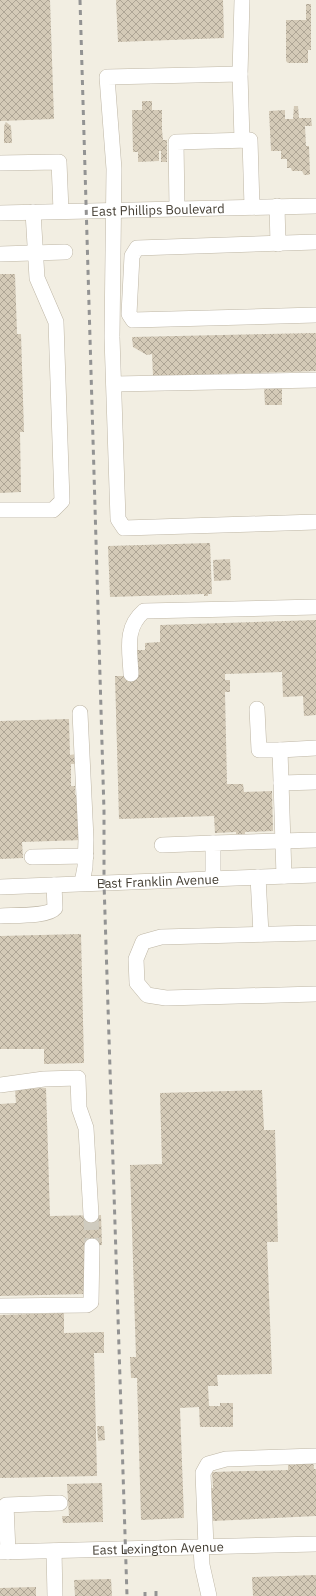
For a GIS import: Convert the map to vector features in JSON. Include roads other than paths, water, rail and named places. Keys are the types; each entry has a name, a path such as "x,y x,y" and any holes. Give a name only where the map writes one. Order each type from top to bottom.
{"street":[{"path":"242,0 240,74 242,140"},
{"path":"240,74 107,77 114,169 115,209 112,337 118,519 124,528 316,522"},
{"path":"177,208 176,142 242,140 250,140 252,207"},
{"path":"0,163 60,162 61,211"},
{"path":"277,206 278,244"},
{"name":"East Phillips Boulevard","path":"0,213 115,209 316,206"},
{"path":"0,510 53,510 62,501 56,322 37,278 33,212"},
{"path":"316,242 137,248 132,256 129,314 133,320 316,316"},
{"path":"0,254 65,252"},
{"path":"114,384 316,380"},
{"path":"131,674 129,632 136,618 144,611 316,607"},
{"path":"257,709 259,750 316,748"},
{"path":"80,713 86,856 82,883"},
{"path":"280,750 284,876"},
{"path":"281,783 316,782"},
{"path":"162,845 316,840"},
{"path":"213,843 213,878"},
{"path":"32,857 86,856"},
{"name":"East Franklin Avenue","path":"0,887 316,875"},
{"path":"258,877 261,934"},
{"path":"0,916 46,914 53,911 55,908 54,884"},
{"path":"316,933 161,937 143,942 136,959 137,983 147,995 166,998 316,994"},
{"path":"0,1084 44,1079 78,1078 79,1108 86,1128 91,1215"},
{"path":"0,1306 87,1305 91,1302 92,1246"},
{"path":"209,1596 202,1565 204,1547 203,1473 208,1464 226,1459 316,1456"},
{"path":"4,1552 6,1505 60,1503"},
{"name":"East Lexington Avenue","path":"4,1552 316,1544"},
{"path":"54,1551 55,1596"}],"tunnel":[{"path":"91,1215 92,1246"}],"railway":[{"path":"80,0 104,811 104,883 127,1596"},
{"path":"156,1591 156,1596"}]}
